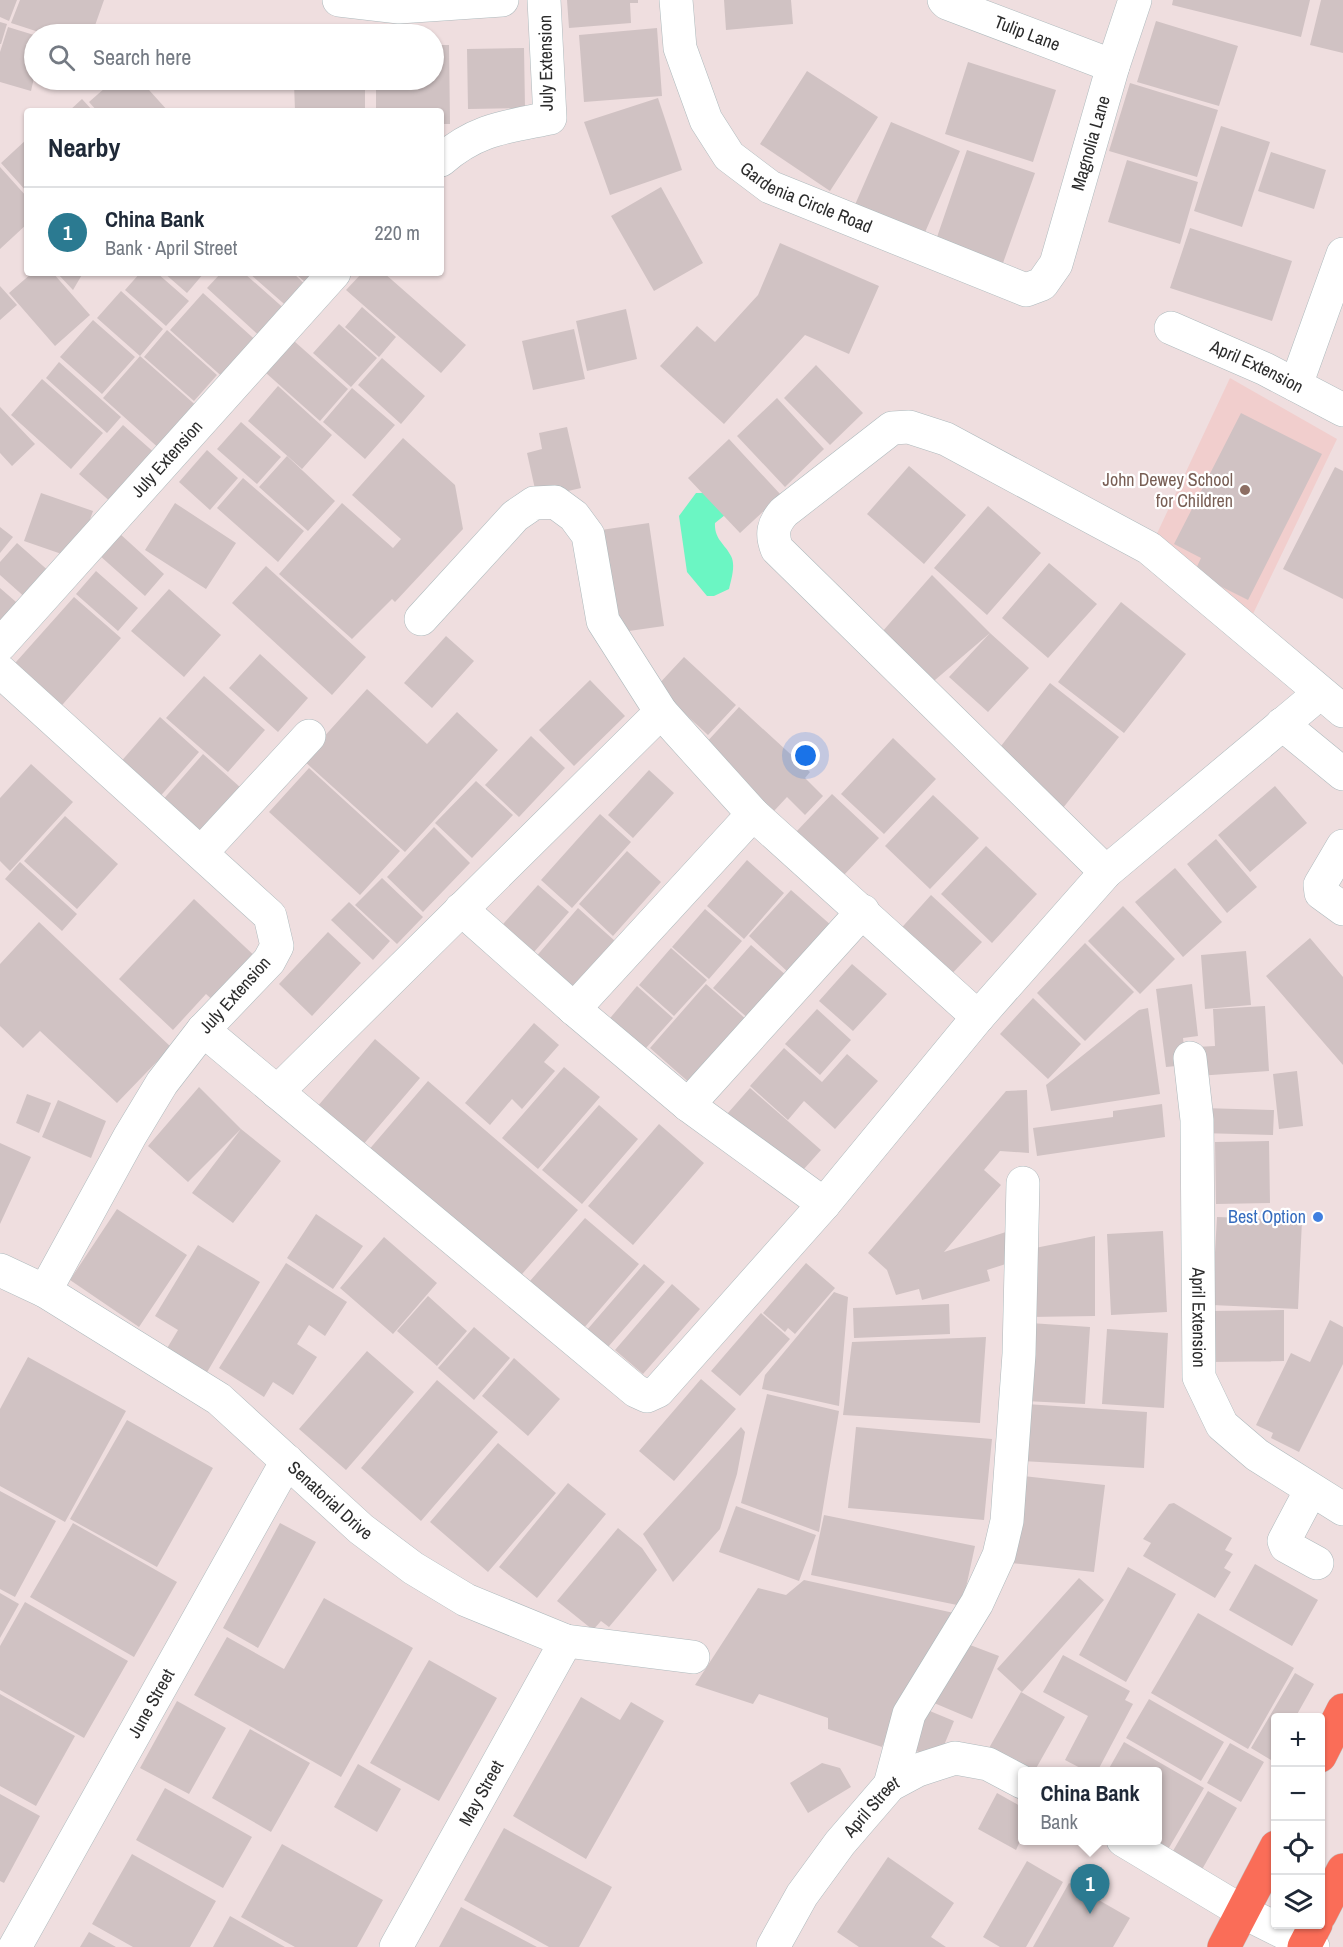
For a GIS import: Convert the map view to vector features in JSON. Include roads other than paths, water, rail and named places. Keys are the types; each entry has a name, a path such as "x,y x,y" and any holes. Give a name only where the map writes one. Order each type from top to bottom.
{"main road":[{"path":"1325,1746 1343,1710"},
{"path":"1224,1947 1271,1855"},
{"path":"1312,1935 1343,1870"}],"street":[{"path":"339,0 399,8 502,0"},
{"name":"July Extension","path":"444,157 454,149 486,131 550,118 544,0"},
{"name":"Gardenia Circle Road","path":"676,0 680,48 706,120 729,156 770,187 1026,290 1042,284"},
{"name":"Tulip Lane","path":"944,0 1113,66"},
{"name":"Magnolia Lane","path":"1042,284 1056,264 1113,66 1135,0"},
{"path":"1296,385 1343,254"},
{"name":"July Extension","path":"0,645 331,276"},
{"name":"April Extension","path":"1171,328 1296,385 1343,410"},
{"path":"203,1030 636,1391 647,1396 658,1391 824,1204 978,1017 1106,872 1282,724 1331,702 1149,548 946,439 909,427 892,428 776,520 773,530 777,549 1106,872"},
{"path":"421,619 515,516 534,503 555,502 574,516 588,535 603,621 661,712 753,814 978,1017"},
{"name":"July Extension","path":"5,685 201,853 270,916 277,946 269,961 203,1030 162,1083 130,1136 45,1291"},
{"path":"277,1092 661,712"},
{"path":"1282,724 1343,774"},
{"path":"201,853 309,736"},
{"path":"574,1010 753,814"},
{"path":"1343,846 1320,885 1321,893 1343,909"},
{"path":"461,909 574,1010 688,1105 824,1204"},
{"path":"688,1105 863,911"},
{"name":"April Extension","path":"1190,1058 1197,1120 1199,1377 1222,1425 1257,1455 1343,1509"},
{"path":"890,1785 909,1714 977,1603 999,1555 1007,1521 1019,1354 1023,1183"},
{"name":"Senatorial Drive","path":"5,1282 45,1291 219,1399 361,1529 413,1568 466,1600 566,1641 693,1657"},
{"name":"June Street","path":"15,1947 287,1461"},
{"path":"1311,1490 1284,1542 1286,1546 1317,1563"},
{"name":"May Street","path":"396,1947 566,1641"},
{"name":"April Street","path":"773,1947 802,1895 833,1851 890,1785 918,1770 955,1758 988,1764 1018,1779"},
{"path":"1131,1845 1243,1912 1312,1935"}],"place":[{"name":"John Dewey School for Children","path":"1245,490"},
{"name":"Best Option","path":"1318,1217"},
{"name":"China Bank","path":"1090,1914"}]}
